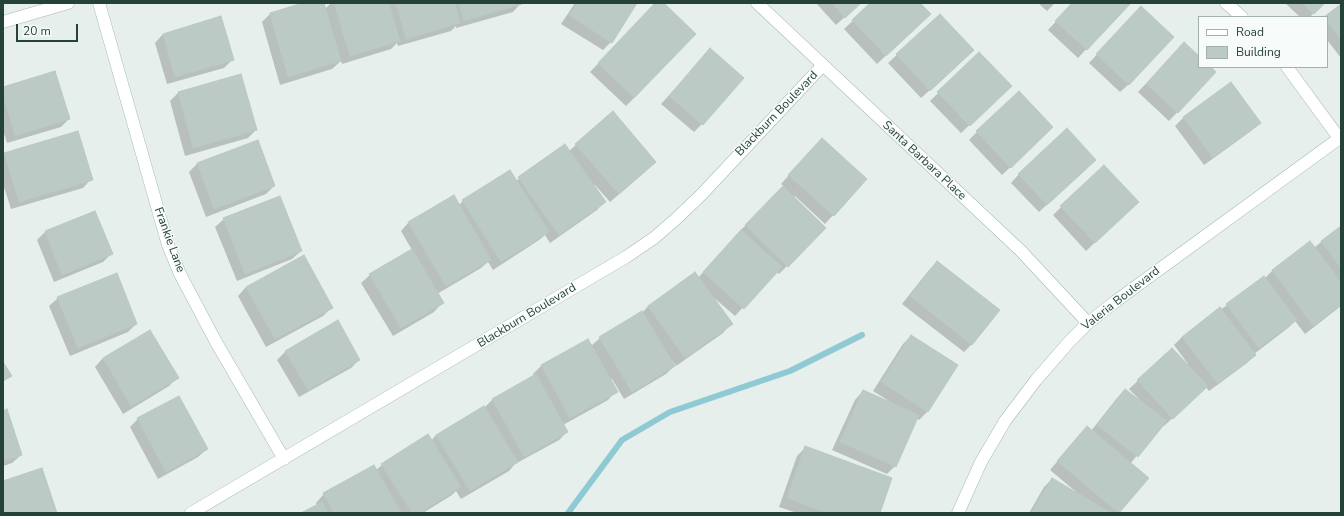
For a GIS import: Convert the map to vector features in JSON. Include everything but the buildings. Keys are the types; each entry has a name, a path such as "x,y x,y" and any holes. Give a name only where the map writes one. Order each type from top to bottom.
{"street":[{"path":"3,22 68,3"},
{"name":"Frankie Lane","path":"99,3 168,245 180,274 216,342 284,459"},
{"name":"Santa Barbara Place","path":"757,3 822,66 1021,251 1088,323"},
{"path":"1226,3 1241,16"},
{"name":"Blackburn Boulevard","path":"191,513 626,257 654,238 702,194 822,66"},
{"path":"1288,68 1340,138"},
{"name":"Valeria Boulevard","path":"958,513 981,462 1005,420 1036,380 1069,342 1088,323 1340,138"}],"waterway":[{"path":"568,513 622,440 670,412 790,371 862,335"}]}
